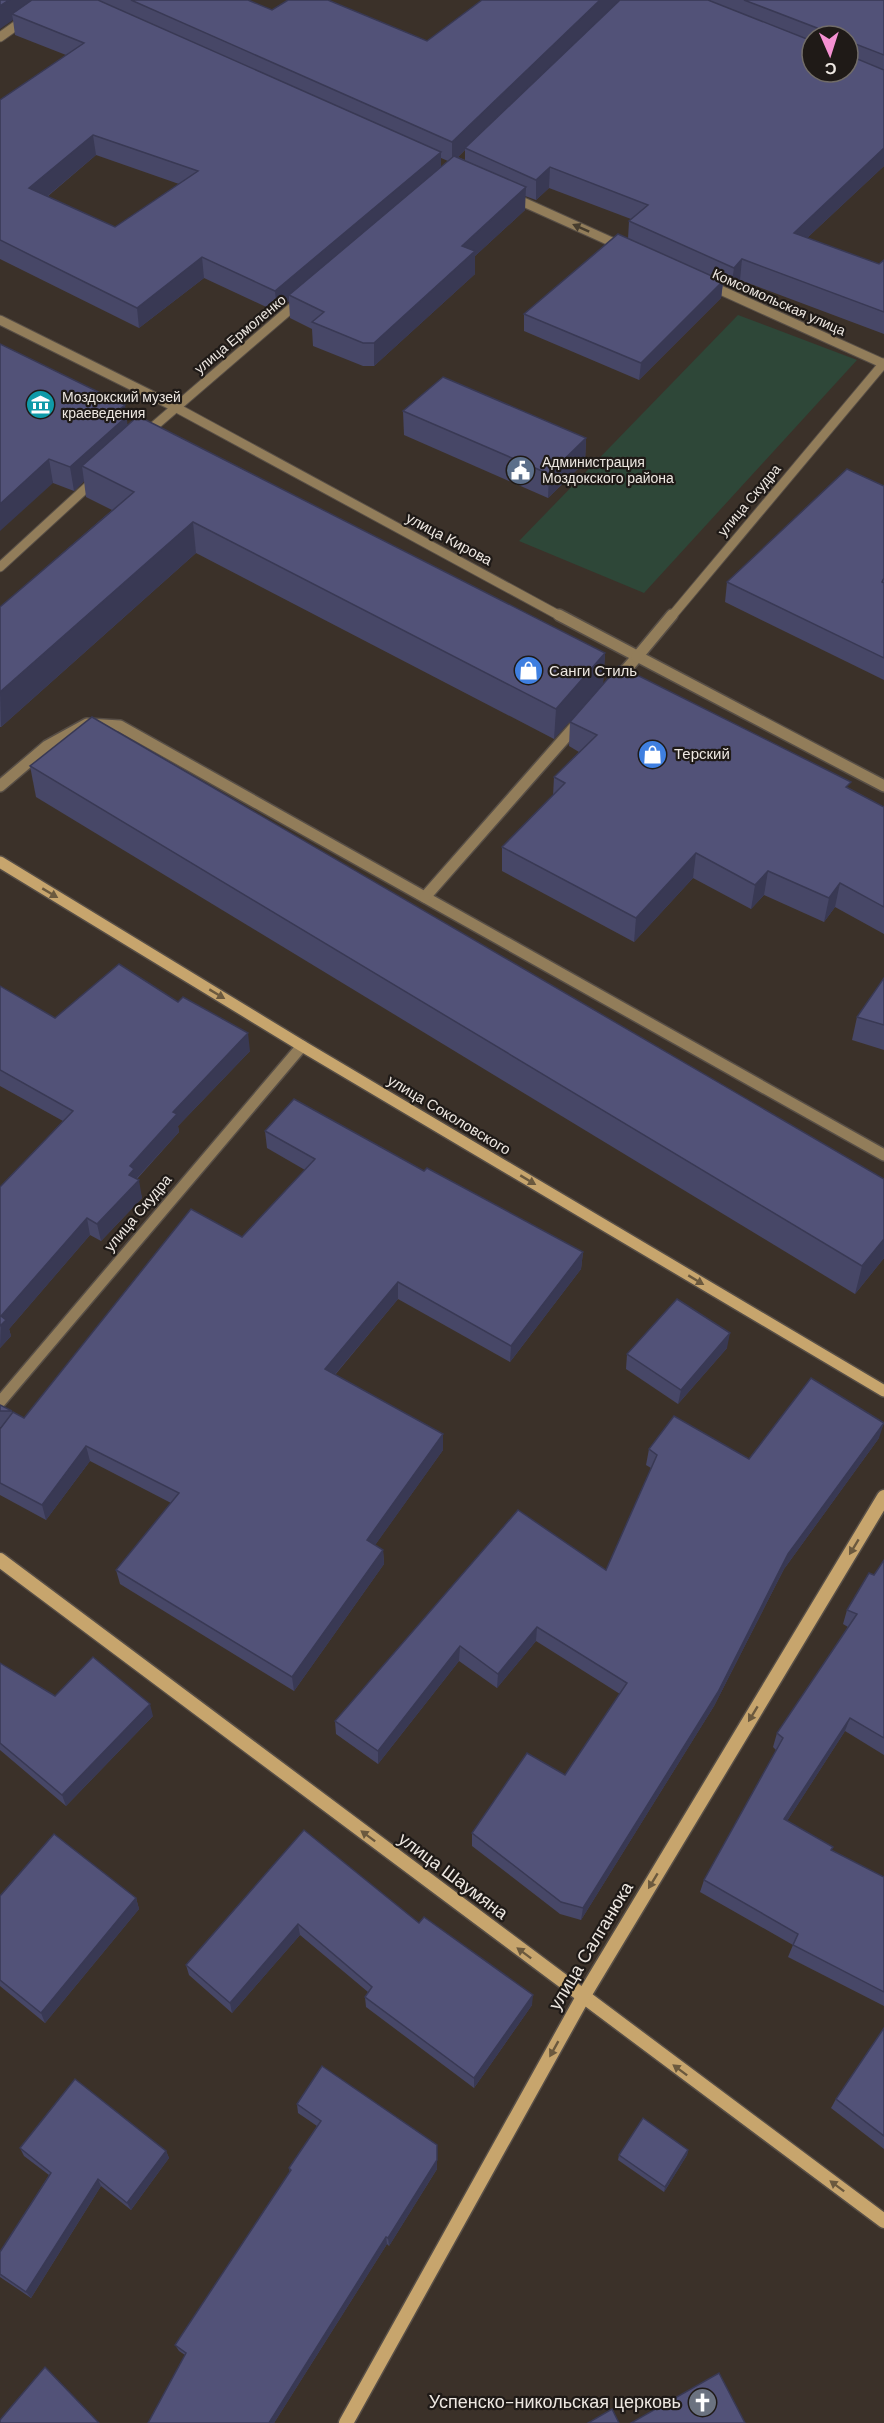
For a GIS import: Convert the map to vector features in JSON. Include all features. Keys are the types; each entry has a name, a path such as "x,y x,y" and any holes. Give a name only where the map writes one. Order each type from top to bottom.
{"street":[{"path":"0,38 52,0"},
{"path":"496,190 636,253"},
{"name":"Комсомольская улица","path":"700,281 884,363"},
{"name":"улица Ермоленко","path":"137,441 311,291"},
{"name":"улица Кирова","path":"0,320 175,407 637,657 884,786"},
{"name":"улица Скудра","path":"605,693 884,363"},
{"path":"0,567 103,473"},
{"path":"425,897 590,710"},
{"path":"0,786 47,746 87,724 120,726 884,1155"},
{"name":"улица Соколовского","path":"0,862 302,1046 884,1391"},
{"name":"улица Скудра","path":"0,1402 302,1046"},
{"name":"улица Салганюка","path":"346,2423 583,1997 884,1497"},
{"name":"улица Шаумяна","path":"0,1560 884,2221"}],"green space":[{"path":"738,315 857,360 644,593 519,541"}],"building":[{"path":"0,0 9,0 0,6"},
{"path":"32,0 98,0 441,152 275,291 202,257 137,308 0,240 0,100 84,43 12,14","holes":["93,135 198,171 115,227 29,188"]},
{"path":"131,0 248,0 272,10 288,0 328,0 427,41 482,0 600,0 452,142"},
{"path":"620,0 708,0 800,36 800,84 860,84 860,60 884,70 884,148 794,233 879,264 884,260 884,312 742,259 734,268 629,221 648,205 550,167 536,180 465,148"},
{"path":"744,0 884,0 884,55 860,46 860,24 807,24"},
{"path":"454,156 526,187 462,246 475,251 374,343 363,343 312,322 324,312 289,295"},
{"path":"618,234 723,281 641,363 524,314"},
{"name":"Моздокский музей краеведения","path":"0,344 125,405 116,412 126,417 70,467 49,459 0,504"},
{"path":"443,377 586,438 549,474 403,411"},
{"path":"138,416 605,653 556,709 193,522 0,692 0,607 134,492 82,466"},
{"path":"847,469 884,486 884,578 882,582 884,583 884,658 727,582"},
{"path":"619,666 851,782 846,787 884,807 884,907 840,883 829,898 768,871 755,885 696,853 636,918 502,847 565,783 554,777 597,735 570,722"},
{"path":"92,717 884,1179 884,1239 862,1266 30,766"},
{"path":"119,964 178,1002 183,997 248,1033 173,1112 177,1114 130,1166 134,1169 129,1175 139,1180 97,1224 87,1218 1,1316 6,1320 0,1326 0,1187 73,1111 0,1070 0,986 55,1018"},
{"path":"884,978 884,1025 857,1017"},
{"path":"294,1099 424,1171 427,1168 583,1252 511,1346 398,1282 325,1369 443,1434 367,1540 383,1550 292,1677 116,1570 179,1493 86,1446 42,1505 0,1483 0,1429 13,1412 24,1418 191,1209 242,1237 315,1159 265,1131"},
{"path":"677,1299 730,1333 681,1390 627,1354"},
{"path":"811,1378 884,1423 788,1554 718,1692 583,1908 561,1902 472,1833 527,1753 565,1775 627,1683 537,1627 498,1674 460,1646 378,1751 335,1721 518,1510 606,1570 657,1455 649,1449 674,1416 749,1459"},
{"path":"0,1405 12,1411 0,1411"},
{"path":"884,1560 884,1738 850,1718 784,1819 833,1847 831,1850 884,1877 884,1992 793,1945 798,1934 704,1880 783,1738 777,1733 857,1614 847,1610 869,1573 874,1575"},
{"path":"93,1657 150,1704 62,1795 0,1743 0,1663 55,1696"},
{"path":"304,1830 419,1923 424,1917 533,1995 474,2078 365,1997 372,1987 298,1924 230,2003 186,1965"},
{"path":"54,1834 136,1898 41,2013 0,1980 0,1896"},
{"path":"884,2028 884,2136 836,2099"},
{"path":"322,2066 437,2145 437,2160 269,2423 148,2423 186,2353 175,2345 321,2121 297,2104"},
{"path":"75,2079 166,2151 127,2203 98,2179 26,2292 0,2274 0,2252 51,2173 20,2148"},
{"path":"643,2118 688,2150 665,2187 619,2155"},
{"path":"45,2367 99,2423 0,2423 0,2420"},
{"name":"Успенско-никольская церковь","path":"719,2373 745,2423 631,2423"},
{"path":"612,2409 619,2423 588,2423"}],"place":[{"name":"Моздокский музей краеведения","path":"41,405"},
{"name":"Администрация Моздокского района","path":"521,470"},
{"name":"Санги Стиль","path":"528,671"},
{"name":"Терский","path":"653,754"},
{"name":"Успенско-никольская церковь","path":"702,2402"}]}
